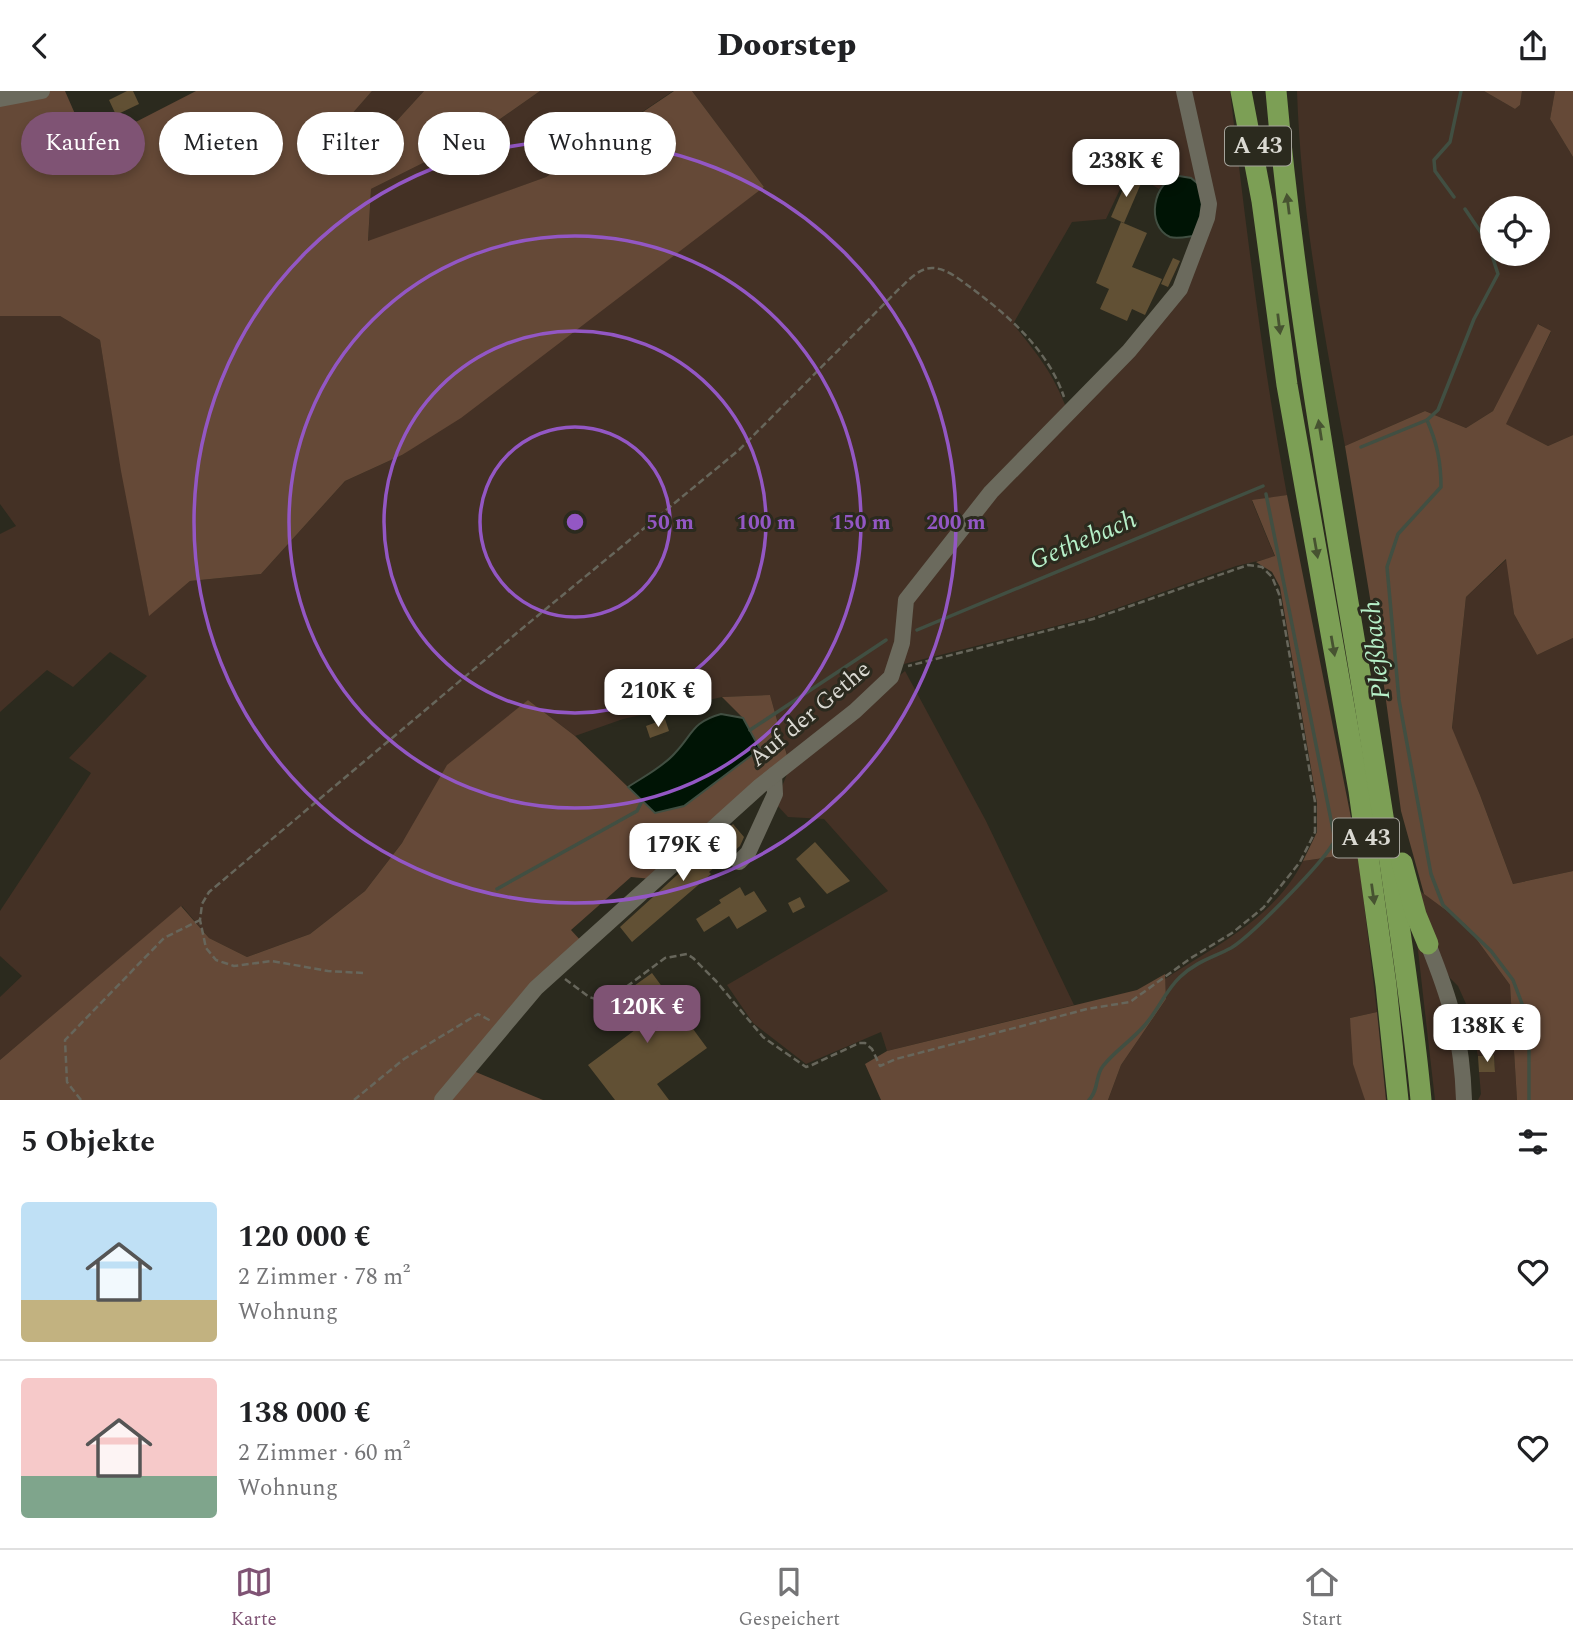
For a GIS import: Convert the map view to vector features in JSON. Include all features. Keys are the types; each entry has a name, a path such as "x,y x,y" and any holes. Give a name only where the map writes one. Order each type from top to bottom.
{"highway":[{"path":"1241,91 1262,201"},
{"name":"A 43","path":"1253,91 1262,201 1287,385 1359,791 1386,985 1398,1100"},
{"name":"A 43","path":"1276,91 1300,309 1373,744 1408,987 1421,1100"},
{"path":"1280,140 1282,91"},
{"path":"1373,744 1416,915 1428,944"}],"street":[{"path":"0,99 42,91"},
{"name":"Auf der Gethe","path":"442,1100 536,988 554,971 774,775 855,711 891,677 902,643 906,600 991,492 1129,351 1180,289 1207,218 1207,192 1184,91"},
{"path":"739,862 748,853 775,793 774,775"},
{"path":"1428,944 1444,984 1458,1032 1463,1060 1464,1100"}],"path":[{"path":"363,973 328,971 272,961 234,966 216,960 210,954 200,920 201,904 209,892 739,450 922,269 946,271 1006,314 1037,350 1059,382 1069,411"},
{"path":"554,971 589,997 606,1002 665,958 687,954 716,981 763,1037 797,1062 806,1067 859,1043 865,1043 872,1049 880,1066 896,1059 1087,1009 1130,1002 1253,918 1300,862 1315,832 1314,802 1285,624 1276,585 1262,567 1240,567 1093,619 894,670"},
{"path":"81,1100 68,1083 65,1040 164,938 200,920"},
{"path":"354,1100 404,1059 478,1014 504,1026"}],"shaded area":[{"path":"0,91 65,91 74,112 21,112 21,175 145,175 145,117 196,91 372,91 354,112 297,112 297,175 399,175 371,189 368,241 549,175 676,175 676,112 643,112 674,91 692,91 764,187 461,418 402,455 345,481 261,574 190,581 149,616 121,471 100,340 60,316 0,316"},
{"path":"372,91 424,91 404,113 354,112"},
{"path":"424,91 540,91 510,112 418,112 418,166 404,172 404,113"},
{"path":"540,91 673,91 642,112 524,112 524,175 549,175 368,242 371,189 404,175 418,166 418,175 510,175 510,112"},
{"path":"692,91 1230,91 1262,344 1287,495 1252,501 1275,557 1236,566 1092,617 904,664 908,607 981,512 1183,289 1202,187 1175,177 1159,189 1129,170 1106,219 1072,222 1013,324 1043,363 1066,407 901,599 897,643 888,676 788,758 770,695 722,697 623,719 575,736 528,700 402,843 365,891 310,934 247,957 209,938 182,906 0,1060 0,997 22,976 0,956 0,911 91,773 69,758 147,676 110,652 73,687 47,670 0,712 0,534 16,526 0,504 0,316 60,316 100,340 149,615 190,581 261,574 345,481 402,455 764,187"},
{"path":"1297,91 1484,91 1515,109 1520,105 1522,91 1555,91 1550,119 1573,157 1573,435 1548,446 1505,424 1551,332 1539,324 1493,411 1466,428 1425,411 1345,446 1314,270 1303,181"},
{"path":"1484,91 1522,91 1520,105 1515,109"},
{"path":"1555,91 1573,91 1573,157 1550,119"},
{"path":"1179,176 1191,178 1202,187 1205,216 1193,236 1176,238 1162,231 1157,223 1155,204 1163,186 1170,179"},
{"path":"1538,324 1551,331 1506,424 1548,446 1573,435 1573,638 1537,655 1514,614 1506,559 1466,597 1452,728 1513,884 1573,871 1573,1100 1517,1100 1510,985 1466,925 1424,894 1401,811 1382,671 1345,446 1425,411 1466,428 1493,411"},
{"path":"1287,495 1358,853 1303,861 1317,832 1317,803 1280,587 1272,572 1256,562 1275,556 1252,500"},
{"path":"1507,559 1514,614 1537,655 1573,638 1573,871 1513,884 1452,729 1466,597"},
{"path":"905,671 986,821 1074,1005 887,1051 881,1032 806,1064 753,1023 727,985 888,891 824,819 788,817 775,803 788,772"},
{"path":"770,695 788,759 652,879 631,877 571,930 582,942 436,1100 0,1100 0,1060 181,906 209,938 247,957 310,934 365,891 402,843 447,765 528,700 575,736 655,813 684,806 760,749 743,718 722,697"},
{"path":"721,714 743,718 760,749 684,806 655,813 628,787 670,758 698,725"},
{"path":"1358,853 1377,1012 1350,1018 1365,1100 1108,1100 1121,1065 1166,999 1165,979 1243,929 1277,899 1303,861"},
{"path":"1416,888 1466,925 1510,985 1517,1100 1478,1100 1481,1094 1479,1072 1495,1071 1494,1055 1478,1056 1467,1006 1458,986 1450,978 1437,954"},
{"path":"1416,933 1454,1028 1459,1100 1435,1100"},
{"path":"1165,974 1166,999 1121,1065 1108,1100 881,1100 865,1064 887,1051 1137,990"},
{"path":"1377,1012 1386,1100 1365,1100 1353,1064 1350,1018"},
{"path":"471,1070 543,1100 444,1100"}],"building":[{"path":"127,91 133,91 139,104 122,112 115,112 109,100"},
{"path":"1129,175 1142,181 1124,223 1111,217"},
{"path":"1121,222 1147,233 1132,267 1162,279 1145,315 1132,309 1127,321 1100,309 1109,289 1096,283"},
{"path":"1173,258 1180,261 1168,287 1161,284"},
{"path":"665,719 669,731 650,738 646,726"},
{"path":"733,824 744,837 740,846 632,942 620,927"},
{"path":"815,842 850,881 827,894 796,859"},
{"path":"740,887 745,896 754,891 767,911 737,929 729,916 704,932 696,919"},
{"path":"800,897 805,907 793,913 788,903"},
{"path":"652,973 707,1048 657,1084 669,1100 615,1100 588,1065 635,1030 613,1001"},
{"path":"1494,1055 1495,1072 1479,1072 1478,1056"}],"waterway":[{"name":"Pleßbach","path":"1454,197 1435,171 1434,160 1450,142 1461,91"},
{"name":"Pleßbach","path":"1361,447 1427,420 1438,410 1474,319 1498,274 1488,243 1465,209"},
{"name":"Pleßbach","path":"1427,420 1438,453 1441,487 1398,534 1387,567 1399,700 1431,874 1443,905 1491,951 1513,980 1524,1009 1529,1044 1529,1100"},
{"name":"Gethebach","path":"917,630 1263,486"},
{"path":"1089,1100 1103,1066 1145,1025 1175,982 1192,967 1241,941 1303,880 1335,840 1266,494"},
{"path":"750,730 886,640"},
{"path":"497,889 637,811 642,801"}]}
